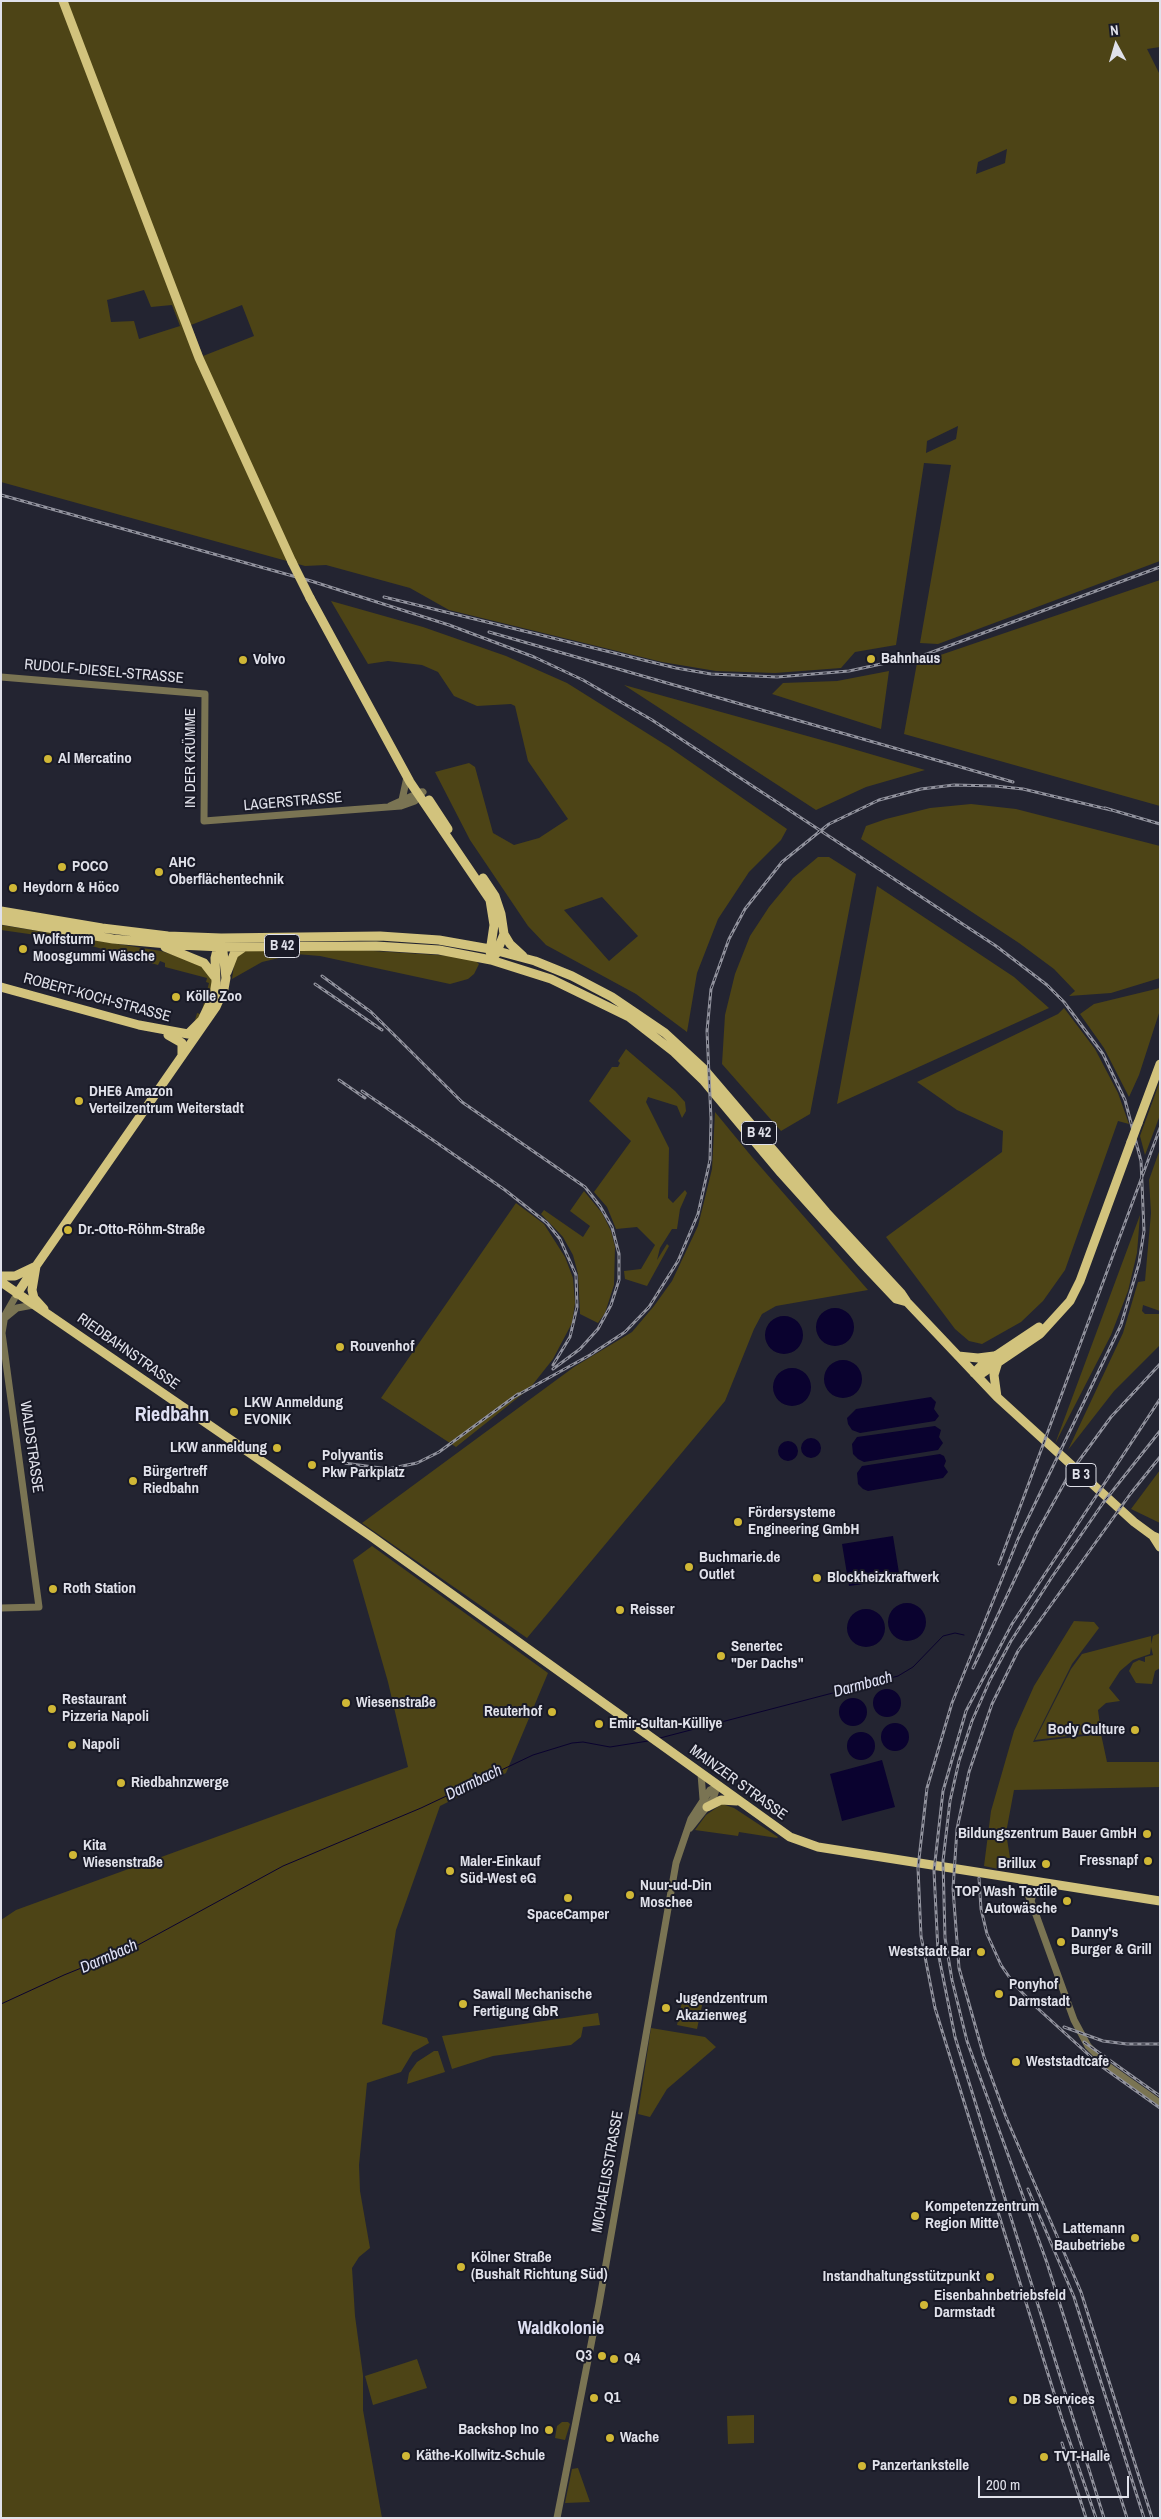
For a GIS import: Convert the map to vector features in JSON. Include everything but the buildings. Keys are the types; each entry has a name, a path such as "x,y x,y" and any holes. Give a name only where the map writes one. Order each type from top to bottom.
{"main road":[{"path":"63,1 199,358 310,598 432,816 490,900 494,926 494,950"},
{"path":"395,751 408,777 491,890 501,914 504,934 510,944 525,958"},
{"name":"B 42","path":"1,911 126,932 244,947 413,948 491,960 533,972 574,989 610,1006 662,1040 704,1081 781,1173 862,1263 896,1299 907,1302"},
{"name":"B 42","path":"1,920 150,943 221,944 380,936 439,940 525,958 565,973 612,997 648,1020 683,1048 703,1068 826,1212 976,1375"},
{"path":"491,960 494,950 504,934"},
{"path":"150,943 204,963 212,970 216,982"},
{"path":"221,944 227,972"},
{"path":"216,982 215,958 221,944"},
{"path":"17,1294 218,1003 234,954 244,947"},
{"name":"ROBERT-KOCH-STRASSE","path":"1,987 139,1025 186,1034 194,1030 206,1013 214,995 216,982"},
{"path":"139,1025 179,1040 183,1046 182,1056"},
{"path":"976,1375 1050,1317 1084,1268 1160,1064"},
{"path":"1,1276 15,1276 36,1266"},
{"path":"36,1266 31,1285 32,1293 48,1312"},
{"name":"RIEDBAHNSTRASSE","path":"1,1282 33,1305 48,1312 362,1530"},
{"path":"958,1356 997,1359"},
{"path":"997,1359 994,1375 998,1397"},
{"name":"B 3","path":"976,1375 1105,1496 1156,1538 1160,1548"},
{"name":"MAINZER STRASSE","path":"362,1530 646,1733 737,1801 790,1837 804,1843 1160,1901"},
{"path":"705,1803 720,1800 737,1801"}],"street":[{"name":"RUDOLF-DIESEL-STRASSE","path":"1,677 205,694"},
{"name":"IN DER KRÜMME","path":"204,822 205,694"},
{"path":"408,777 402,803 418,804 432,816"},
{"name":"LAGERSTRASSE","path":"204,822 385,808 415,801 420,794"},
{"name":"WALDSTRASSE","path":"1,1608 39,1607 2,1337 4,1319 17,1294"},
{"path":"4,1319 17,1308 33,1305"},
{"path":"701,1774 705,1803"},
{"name":"MICHAELISSTRASSE","path":"557,2518 599,2304 676,1863 686,1832 705,1803 716,1794 718,1787"},
{"path":"1020,1879 1031,1901 1070,2010 1088,2046 1108,2066 1160,2103"},
{"path":"1031,1901 1035,1888 1040,1882"}],"shaded area":[{"path":"1,1 1160,1 1160,47 1147,49 1160,75 1160,561 938,644 920,643 951,465 924,463 896,645 855,652 841,668 775,673 716,671 662,662 449,610 410,588 326,565 305,566 1,482","holes":["1007,149 1005,163 976,174 978,162","144,290 151,307 172,305 180,326 139,339 134,321 111,322 107,300","242,305 254,336 203,356 191,325","958,426 956,439 926,453 927,441"]},
{"path":"1160,580 1160,806 904,734 917,663"},
{"path":"331,601 423,627 506,656 567,683 669,747 787,829 781,840 749,872 718,919 697,973 687,1032 636,994 546,945 528,926 470,840 435,772 469,763 475,767 493,833 514,845 539,838 568,819 528,761 515,706 511,704 477,706 454,696 438,672 422,665 388,661 368,664","holes":["602,897 638,936 609,961 564,910"]},
{"path":"889,671 881,729 772,694 783,683 837,681"},
{"path":"624,685 925,770 866,787 816,810"},
{"path":"971,804 1016,809 1160,846 1160,978 1111,993 1069,996 1075,991 1054,969 1019,943 861,839 866,826 886,819 930,808"},
{"path":"818,857 829,857 856,874 810,1114 781,1131 722,1064 725,1015 735,974 750,936 769,907 793,878"},
{"path":"877,886 1014,977 1049,1008 837,1104"},
{"path":"1,925 161,951 202,964 212,978 212,989 201,1014 209,983 206,982 207,978 165,967 165,963 160,961 158,965 71,940 1,930"},
{"path":"358,950 452,956 476,961 479,964 474,974 468,979 450,984 320,956 296,954 262,962 232,979 235,958 245,951"},
{"path":"1160,988 1160,1010 1139,1075 1129,1097 1104,1048 1080,1014 1094,1004"},
{"path":"1064,1008 1095,1049 1118,1093 1129,1124 1118,1121 1065,1270 1043,1301 1021,1322 982,1344 969,1341 955,1329 886,1237 1002,1152 1003,1131 957,1110 917,1082 1058,1014"},
{"path":"197,1013 201,1014 194,1024"},
{"path":"626,1049 675,1091 685,1102 686,1111 682,1118 677,1106 648,1097 646,1102 669,1148 668,1198 673,1203 685,1190 687,1193 680,1209 677,1229 672,1229 660,1248 657,1260 667,1244 669,1246 647,1286 625,1279 624,1271 641,1269 655,1245 637,1227 616,1229 607,1207 594,1192 631,1141 589,1101 612,1067 618,1067 620,1063 618,1061"},
{"path":"1160,1081 1160,1115 1145,1155 1140,1136"},
{"path":"715,1112 868,1290 776,1306 762,1314 725,1401 527,1638 362,1523 574,1367 632,1332 672,1281 698,1226 712,1169"},
{"path":"1160,1149 1160,1311 1143,1305 1142,1311 1145,1314 1160,1314 1160,1345 1114,1391 1068,1450 1123,1333 1138,1282 1145,1281 1151,1213 1149,1180"},
{"path":"584,1191 602,1213 611,1231 615,1247 614,1285 605,1313 598,1323 580,1314 578,1274 573,1255 563,1237 541,1214 544,1210 583,1237 590,1226 570,1211"},
{"path":"516,1203 544,1224 565,1257 573,1278 575,1303 572,1323 553,1359 530,1388 456,1447 381,1398"},
{"path":"1140,1215 1137,1253 1128,1291 1111,1335 1055,1444"},
{"path":"835,1308 848,1314 854,1327 848,1340 835,1346 822,1340 816,1327 822,1314"},
{"path":"784,1316 798,1321 803,1335 798,1349 784,1354 770,1349 765,1335 770,1321"},
{"path":"843,1360 856,1366 862,1379 856,1392 843,1398 830,1392 824,1379 830,1366"},
{"path":"792,1368 799,1369 805,1374 810,1380 810,1394 805,1400 799,1405 792,1406 785,1405 779,1400 774,1394 773,1387 774,1380 779,1374 785,1369"},
{"path":"931,1397 936,1402 934,1409 939,1416 935,1421 860,1433 852,1430 848,1424 847,1418 856,1409"},
{"path":"935,1426 941,1430 939,1437 943,1443 938,1450 864,1462 853,1454 852,1444 857,1437"},
{"path":"811,1438 818,1441 821,1448 818,1455 811,1458 804,1455 801,1448 804,1441"},
{"path":"788,1441 795,1444 798,1451 795,1458 788,1461 781,1458 778,1451 781,1444"},
{"path":"940,1454 944,1456 946,1461 944,1466 948,1472 943,1478 868,1491 858,1484 857,1473 862,1466"},
{"path":"1160,1470 1160,1523 1131,1509"},
{"path":"893,1536 900,1579 849,1586 842,1544"},
{"path":"372,1546 548,1673 506,1773 440,1806 396,1930 382,2024 427,2038 429,2043 413,2052 401,2072 367,2083 359,2165 360,2191 370,2248 359,2257 352,2268 355,2316 363,2375 363,2410 382,2518 1,2518 1,1920 16,1910 408,1767 388,1682 353,1560"},
{"path":"907,1603 920,1609 926,1622 920,1635 907,1641 894,1635 888,1622 894,1609"},
{"path":"866,1609 879,1615 885,1628 879,1641 866,1647 853,1641 847,1628 853,1615"},
{"path":"1074,1621 1094,1622 1099,1628 1072,1664 1033,1742 1101,1734 1107,1762 1160,1762 1160,1787 1014,1790 1006,1833 1011,1864 1009,1869 1003,1870 984,1866 991,1811 1014,1731 1034,1686"},
{"path":"1160,1633 1160,1668 1155,1671 1152,1684 1136,1683 1129,1671 1133,1663 1139,1660 1145,1662 1145,1657 1153,1655 1151,1647 1150,1654 1133,1660 1120,1671 1109,1688 1120,1701 1106,1703 1098,1710 1101,1732 1035,1740 1071,1669 1082,1654 1151,1636 1151,1644 1153,1636"},
{"path":"887,1689 897,1693 901,1703 897,1713 887,1717 877,1713 873,1703 877,1693"},
{"path":"853,1698 863,1702 867,1712 863,1722 853,1726 843,1722 839,1712 843,1702"},
{"path":"895,1723 905,1727 909,1737 905,1747 895,1751 885,1747 881,1737 885,1727"},
{"path":"861,1732 871,1736 875,1746 871,1756 861,1760 851,1756 847,1746 851,1736"},
{"path":"882,1760 895,1807 842,1821 830,1774"},
{"path":"722,1804 734,1808 778,1837 739,1832 738,1836 695,1830 706,1815"},
{"path":"683,1997 703,2001 697,2029 677,2025"},
{"path":"598,2013 600,2025 583,2027 581,2037 571,2045 493,2056 452,2069 442,2036"},
{"path":"651,2028 705,2037 716,2047 667,2089 650,2117 638,2114"},
{"path":"434,2051 438,2051 445,2072 407,2084 409,2073 417,2062"},
{"path":"417,2359 427,2388 373,2405 365,2376"},
{"path":"754,2415 754,2443 728,2444 727,2416"},
{"path":"562,2422 570,2424 565,2440 555,2438 557,2426"},
{"path":"578,2468 590,2502 565,2503 572,2469"}],"waterway":[{"name":"Darmbach","path":"660,1738 898,1676 913,1667 943,1636 955,1633 964,1635"},
{"name":"Darmbach","path":"1,2004 64,1975 138,1945 283,1866 421,1808 533,1755 572,1743 583,1742 610,1747 648,1741"}],"railway":[{"path":"1,495 311,581 449,625 534,657 583,680 652,720 996,946 1047,985 1064,1002 1103,1054 1125,1100 1141,1161 1144,1231 1139,1263 1121,1325 1018,1539 952,1703 927,1788 918,1868 921,1936 935,2008 1062,2419 1096,2518"},
{"path":"384,597 676,668 711,674 777,677 849,671 927,654 1160,567"},
{"path":"489,632 1013,782"},
{"path":"514,1397 590,1355 625,1332 649,1307 678,1261 698,1214 710,1160 711,1119 707,1031 711,989 729,939 745,909 782,862 829,824 879,800 921,789 954,785 1023,789 1111,810"},
{"path":"1105,808 1160,824"},
{"path":"322,976 371,1012 462,1102 585,1187 600,1206 612,1227 619,1254 619,1280 611,1305 598,1329 580,1349 553,1369"},
{"path":"315,984 382,1030"},
{"path":"339,1080 365,1098"},
{"path":"362,1091 505,1190 547,1223 560,1239 576,1275 577,1307 570,1337 553,1365"},
{"path":"999,1564 1160,1128"},
{"path":"973,1668 1036,1534 1070,1473 1111,1417 1160,1364"},
{"path":"344,1463 388,1469 417,1463 439,1452 518,1394"},
{"path":"1104,2518 955,2037 938,1952 934,1871 943,1791 966,1711 1012,1624 1160,1399"},
{"path":"1127,2518 1047,2263 967,2041 952,1980 945,1938 943,1861 950,1801 959,1761 972,1721 990,1680 1011,1641 1052,1577 1103,1503 1160,1431"},
{"path":"1152,2518 1081,2292 1006,2117 984,2057 959,1968 953,1889 957,1829 969,1772 992,1704 1018,1651 1131,1493 1160,1457"},
{"path":"979,1878 981,1909 987,1934 1001,1965 1014,1984 1035,2006 1101,2066 1160,2108"},
{"path":"1064,2027 1103,2041 1127,2044 1160,2044"},
{"path":"1084,2042 1160,2096"},
{"path":"1028,2189 1074,2297 1144,2518"},
{"path":"1062,2443 1086,2518"}],"place":[{"name":"Bahnhaus","path":"871,659"},
{"name":"Volvo","path":"243,660"},
{"name":"Al Mercatino","path":"48,759"},
{"name":"POCO","path":"62,867"},
{"name":"AHC Oberflächentechnik","path":"159,872"},
{"name":"Heydorn & Höco","path":"13,888"},
{"name":"Wolfsturm Moosgummi Wäsche","path":"23,949"},
{"name":"Kölle Zoo","path":"176,997"},
{"name":"DHE6 Amazon Verteilzentrum Weiterstadt","path":"79,1101"},
{"name":"Dr.-Otto-Röhm-Straße","path":"68,1230"},
{"name":"Rouvenhof","path":"340,1347"},
{"name":"LKW Anmeldung EVONIK","path":"234,1412"},
{"name":"LKW anmeldung","path":"277,1448"},
{"name":"Polyvantis Pkw Parkplatz","path":"312,1465"},
{"name":"Bürgertreff Riedbahn","path":"133,1481"},
{"name":"Fördersysteme Engineering GmbH","path":"738,1522"},
{"name":"Buchmarie.de Outlet","path":"689,1567"},
{"name":"Blockheizkraftwerk","path":"817,1578"},
{"name":"Roth Station","path":"53,1589"},
{"name":"Reisser","path":"620,1610"},
{"name":"Senertec \"Der Dachs\"","path":"721,1656"},
{"name":"Wiesenstraße","path":"346,1703"},
{"name":"Restaurant Pizzeria Napoli","path":"52,1709"},
{"name":"Reuterhof","path":"552,1712"},
{"name":"Emir-Sultan-Külliye","path":"599,1724"},
{"name":"Body Culture","path":"1135,1730"},
{"name":"Napoli","path":"72,1745"},
{"name":"Riedbahnzwerge","path":"121,1783"},
{"name":"Bildungszentrum Bauer GmbH","path":"1147,1834"},
{"name":"Kita Wiesenstraße","path":"73,1855"},
{"name":"Fressnapf","path":"1148,1861"},
{"name":"Brillux","path":"1046,1864"},
{"name":"Maler-Einkauf Süd-West eG","path":"450,1871"},
{"name":"Nuur-ud-Din Moschee","path":"630,1895"},
{"name":"SpaceCamper","path":"568,1898"},
{"name":"TOP Wash Textile Autowäsche","path":"1067,1901"},
{"name":"Danny's Burger & Grill","path":"1061,1942"},
{"name":"Weststadt Bar","path":"981,1952"},
{"name":"Ponyhof Darmstadt","path":"999,1994"},
{"name":"Sawall Mechanische Fertigung GbR","path":"463,2004"},
{"name":"Jugendzentrum Akazienweg","path":"666,2008"},
{"name":"Weststadtcafe","path":"1016,2062"},
{"name":"Kompetenzzentrum Region Mitte","path":"915,2216"},
{"name":"Lattemann Baubetriebe","path":"1135,2238"},
{"name":"Kölner Straße (Bushalt Richtung Süd)","path":"461,2267"},
{"name":"Instandhaltungsstützpunkt","path":"990,2277"},
{"name":"Eisenbahnbetriebsfeld Darmstadt","path":"924,2305"},
{"name":"Q3","path":"602,2356"},
{"name":"Q4","path":"614,2359"},
{"name":"Q1","path":"594,2398"},
{"name":"DB Services","path":"1013,2400"},
{"name":"Backshop Ino","path":"549,2430"},
{"name":"Wache","path":"610,2438"},
{"name":"Käthe-Kollwitz-Schule","path":"406,2456"},
{"name":"TVT-Halle","path":"1044,2457"},
{"name":"Panzertankstelle","path":"862,2466"}],"district":[{"name":"Riedbahn","path":"172,1416"},
{"name":"Waldkolonie","path":"561,2329"}]}
